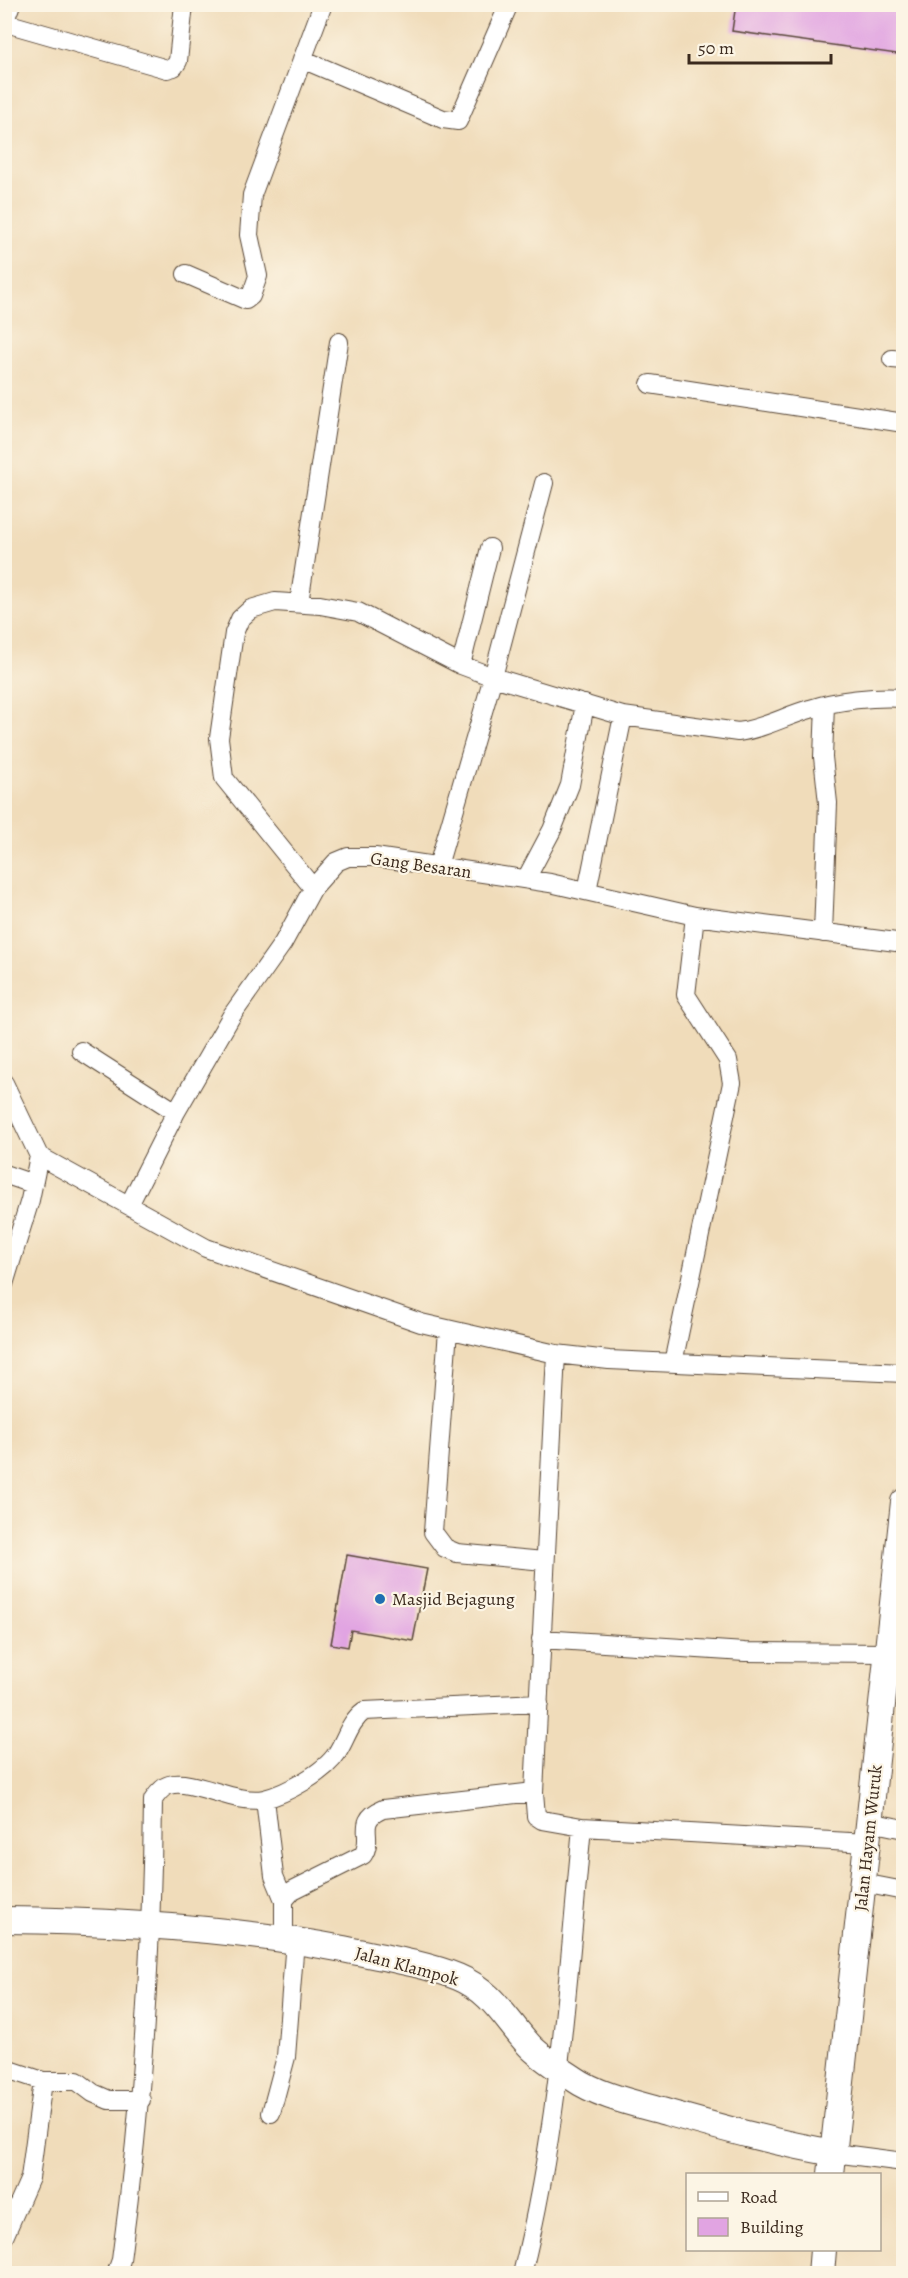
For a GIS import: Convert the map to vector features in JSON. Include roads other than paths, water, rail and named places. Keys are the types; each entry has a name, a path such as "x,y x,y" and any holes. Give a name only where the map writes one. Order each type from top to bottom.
{"street":[{"path":"11,4 5,23 167,69 176,65 178,61 184,4"},
{"path":"186,274 246,300 251,296 258,272 249,236 250,205 323,4"},
{"path":"302,59 443,119 458,121 509,4"},
{"path":"299,603 339,342"},
{"path":"650,384 903,423"},
{"path":"438,866 493,677 544,483"},
{"path":"461,665 490,548"},
{"path":"314,888 224,778 219,738 234,633 240,619 251,609 263,604 299,603 358,612 461,665 493,677 623,716 738,732 757,729 775,720 825,705 903,698"},
{"path":"526,879 552,830 570,785 585,704"},
{"path":"823,933 828,803 823,758 825,705"},
{"path":"587,891 623,716"},
{"name":"Gang Besaran","path":"129,1205 176,1112 232,1015 283,943 314,888 336,862 348,856 375,857 526,879 695,916 903,943"},
{"path":"673,1363 732,1083 729,1060 686,995 695,916"},
{"path":"81,1051 176,1112"},
{"path":"4,1083 39,1156 206,1248 421,1323 556,1354 609,1360 903,1373"},
{"path":"4,1284 39,1156"},
{"path":"4,1174 33,1184"},
{"path":"448,1330 433,1532 445,1548 457,1553 544,1561"},
{"path":"556,1354 544,1561 534,1792 536,1816 542,1820 582,1827 869,1833 903,1829"},
{"name":"Jalan Hayam Wuruk","path":"833,2164 903,1502"},
{"path":"541,1639 745,1652 888,1653"},
{"path":"116,2274 121,2260 141,2100 152,1924 153,1800 160,1790 168,1785 181,1784 249,1799 265,1799 309,1779 323,1768 336,1755 358,1716 364,1711 539,1703"},
{"path":"284,1900 300,1886 363,1855 366,1851 367,1821 373,1814 383,1809 534,1792"},
{"path":"265,1799 274,1876 284,1900 289,1939 286,2057 271,2113"},
{"path":"522,2274 531,2239 558,2068 582,1827"},
{"path":"863,1883 903,1891"},
{"name":"Jalan Klampok","path":"4,1920 152,1924 289,1939 412,1964 458,1977 477,1986 492,1999 530,2046 576,2081 638,2104 833,2164"},
{"path":"4,2068 43,2081 72,2080 109,2100 141,2100"},
{"path":"4,2237 30,2178 43,2081"},
{"path":"833,2164 903,2162"},
{"path":"820,2274 823,2251"}],"place":[{"name":"Masjid Bejagung","path":"380,1599"}]}
